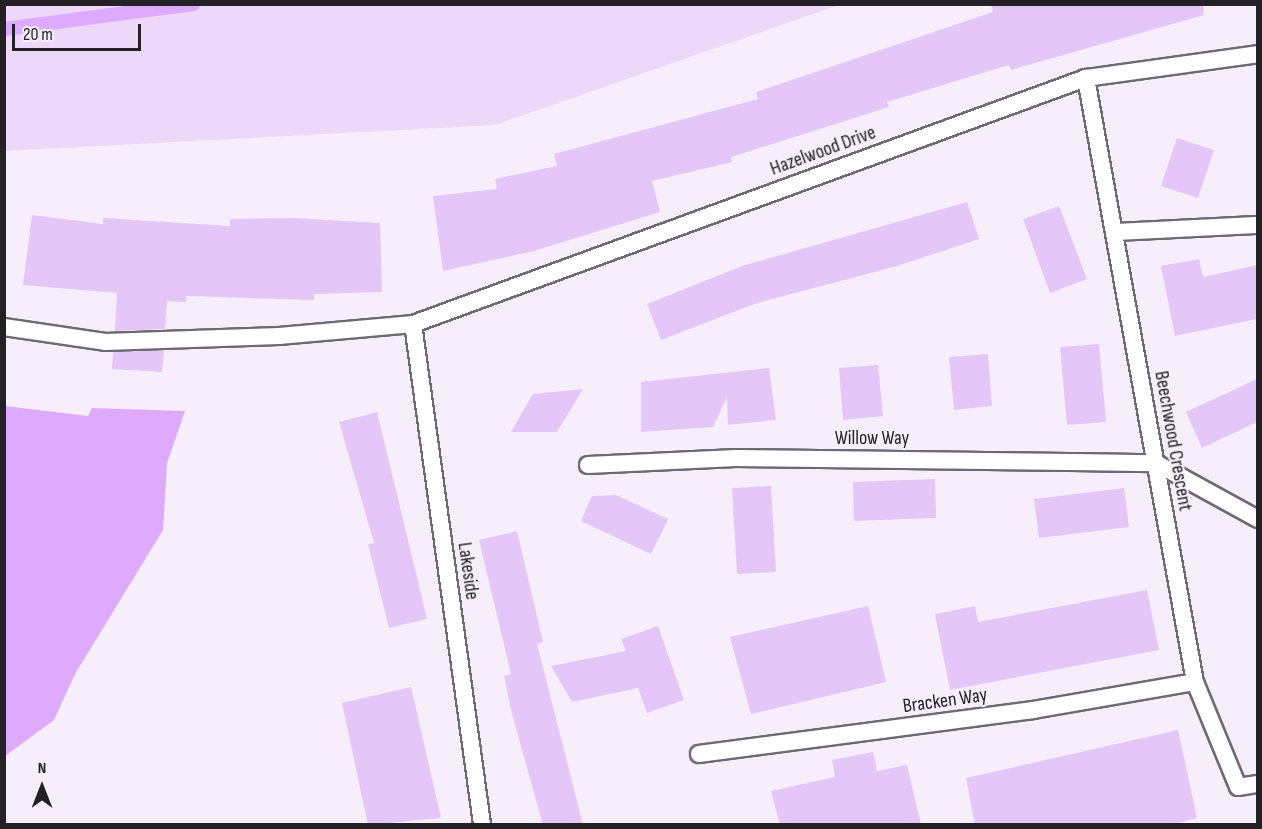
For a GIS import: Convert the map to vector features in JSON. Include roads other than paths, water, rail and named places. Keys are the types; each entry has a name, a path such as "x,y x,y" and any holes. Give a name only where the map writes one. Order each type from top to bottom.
{"lane":[{"name":"Hazelwood Drive","path":"4,327 105,342 279,336 412,324 1086,78 1257,54"},
{"name":"Beechwood Crescent","path":"1086,78 1195,682 1238,787 1257,784"},
{"path":"1114,232 1257,225"},
{"name":"Lakeside","path":"412,324 482,825"},
{"name":"Willow Way","path":"588,465 736,458 1155,463"},
{"path":"1155,463 1257,519"},
{"name":"Bracken Way","path":"699,754 1034,710 1195,682"}],"waterway":[{"path":"4,29 193,4"}]}
